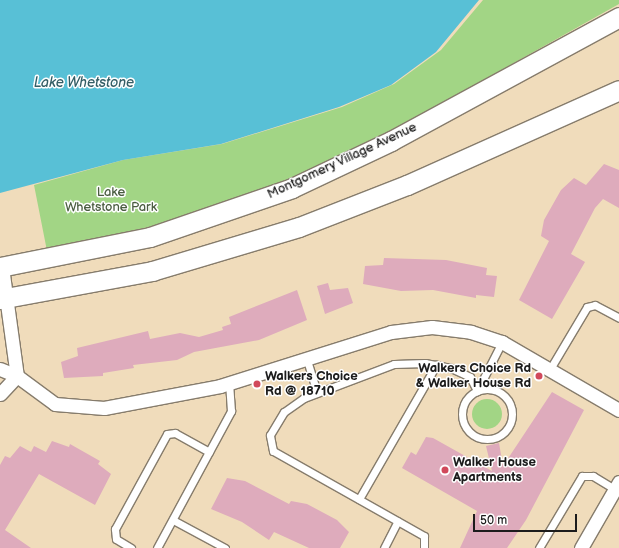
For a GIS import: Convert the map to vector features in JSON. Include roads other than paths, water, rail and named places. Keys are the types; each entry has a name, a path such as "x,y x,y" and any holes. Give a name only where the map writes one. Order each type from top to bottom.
{"main road":[{"name":"Montgomery Village Avenue","path":"1,267 150,237 292,188 391,141 619,18"},
{"path":"3,299 152,271 299,227 414,182 619,90"}],"street":[{"path":"1,267 3,299 17,376"},
{"path":"0,369 17,376 44,398 80,409 125,406 229,384 391,332 415,328 451,328 502,342 619,410"},
{"path":"0,394 17,376"},
{"path":"581,548 617,486"}],"lane":[{"path":"550,369 587,307 595,305 619,318"},
{"path":"477,390 497,391 511,405 509,425 495,438 476,438 464,426 461,414 464,402 477,390 502,342"},
{"path":"307,360 317,392"},
{"path":"424,548 426,537 270,447 270,435 281,416 292,405 317,392 394,364 436,364 467,375 477,390"},
{"path":"359,499 436,364"},
{"path":"157,548 232,409 229,384"},
{"path":"131,548 116,539 115,529 167,434 175,433 209,452"},
{"path":"539,548 582,476 593,476 617,486"},
{"path":"173,520 224,548"},
{"path":"384,548 398,521"}],"water":[{"name":"Lake Whetstone","path":"0,0 479,0 436,52 391,85 339,107 221,144 123,160 0,193"}],"place":[{"name":"Walkers Choice Rd & Walker House Rd","path":"539,376"},
{"name":"Walkers Choice Rd @ 18710","path":"257,384"},
{"name":"Walker House Apartments","path":"445,470"}],"park label":[{"name":"Lake Whetstone Park","path":"111,200"}]}
